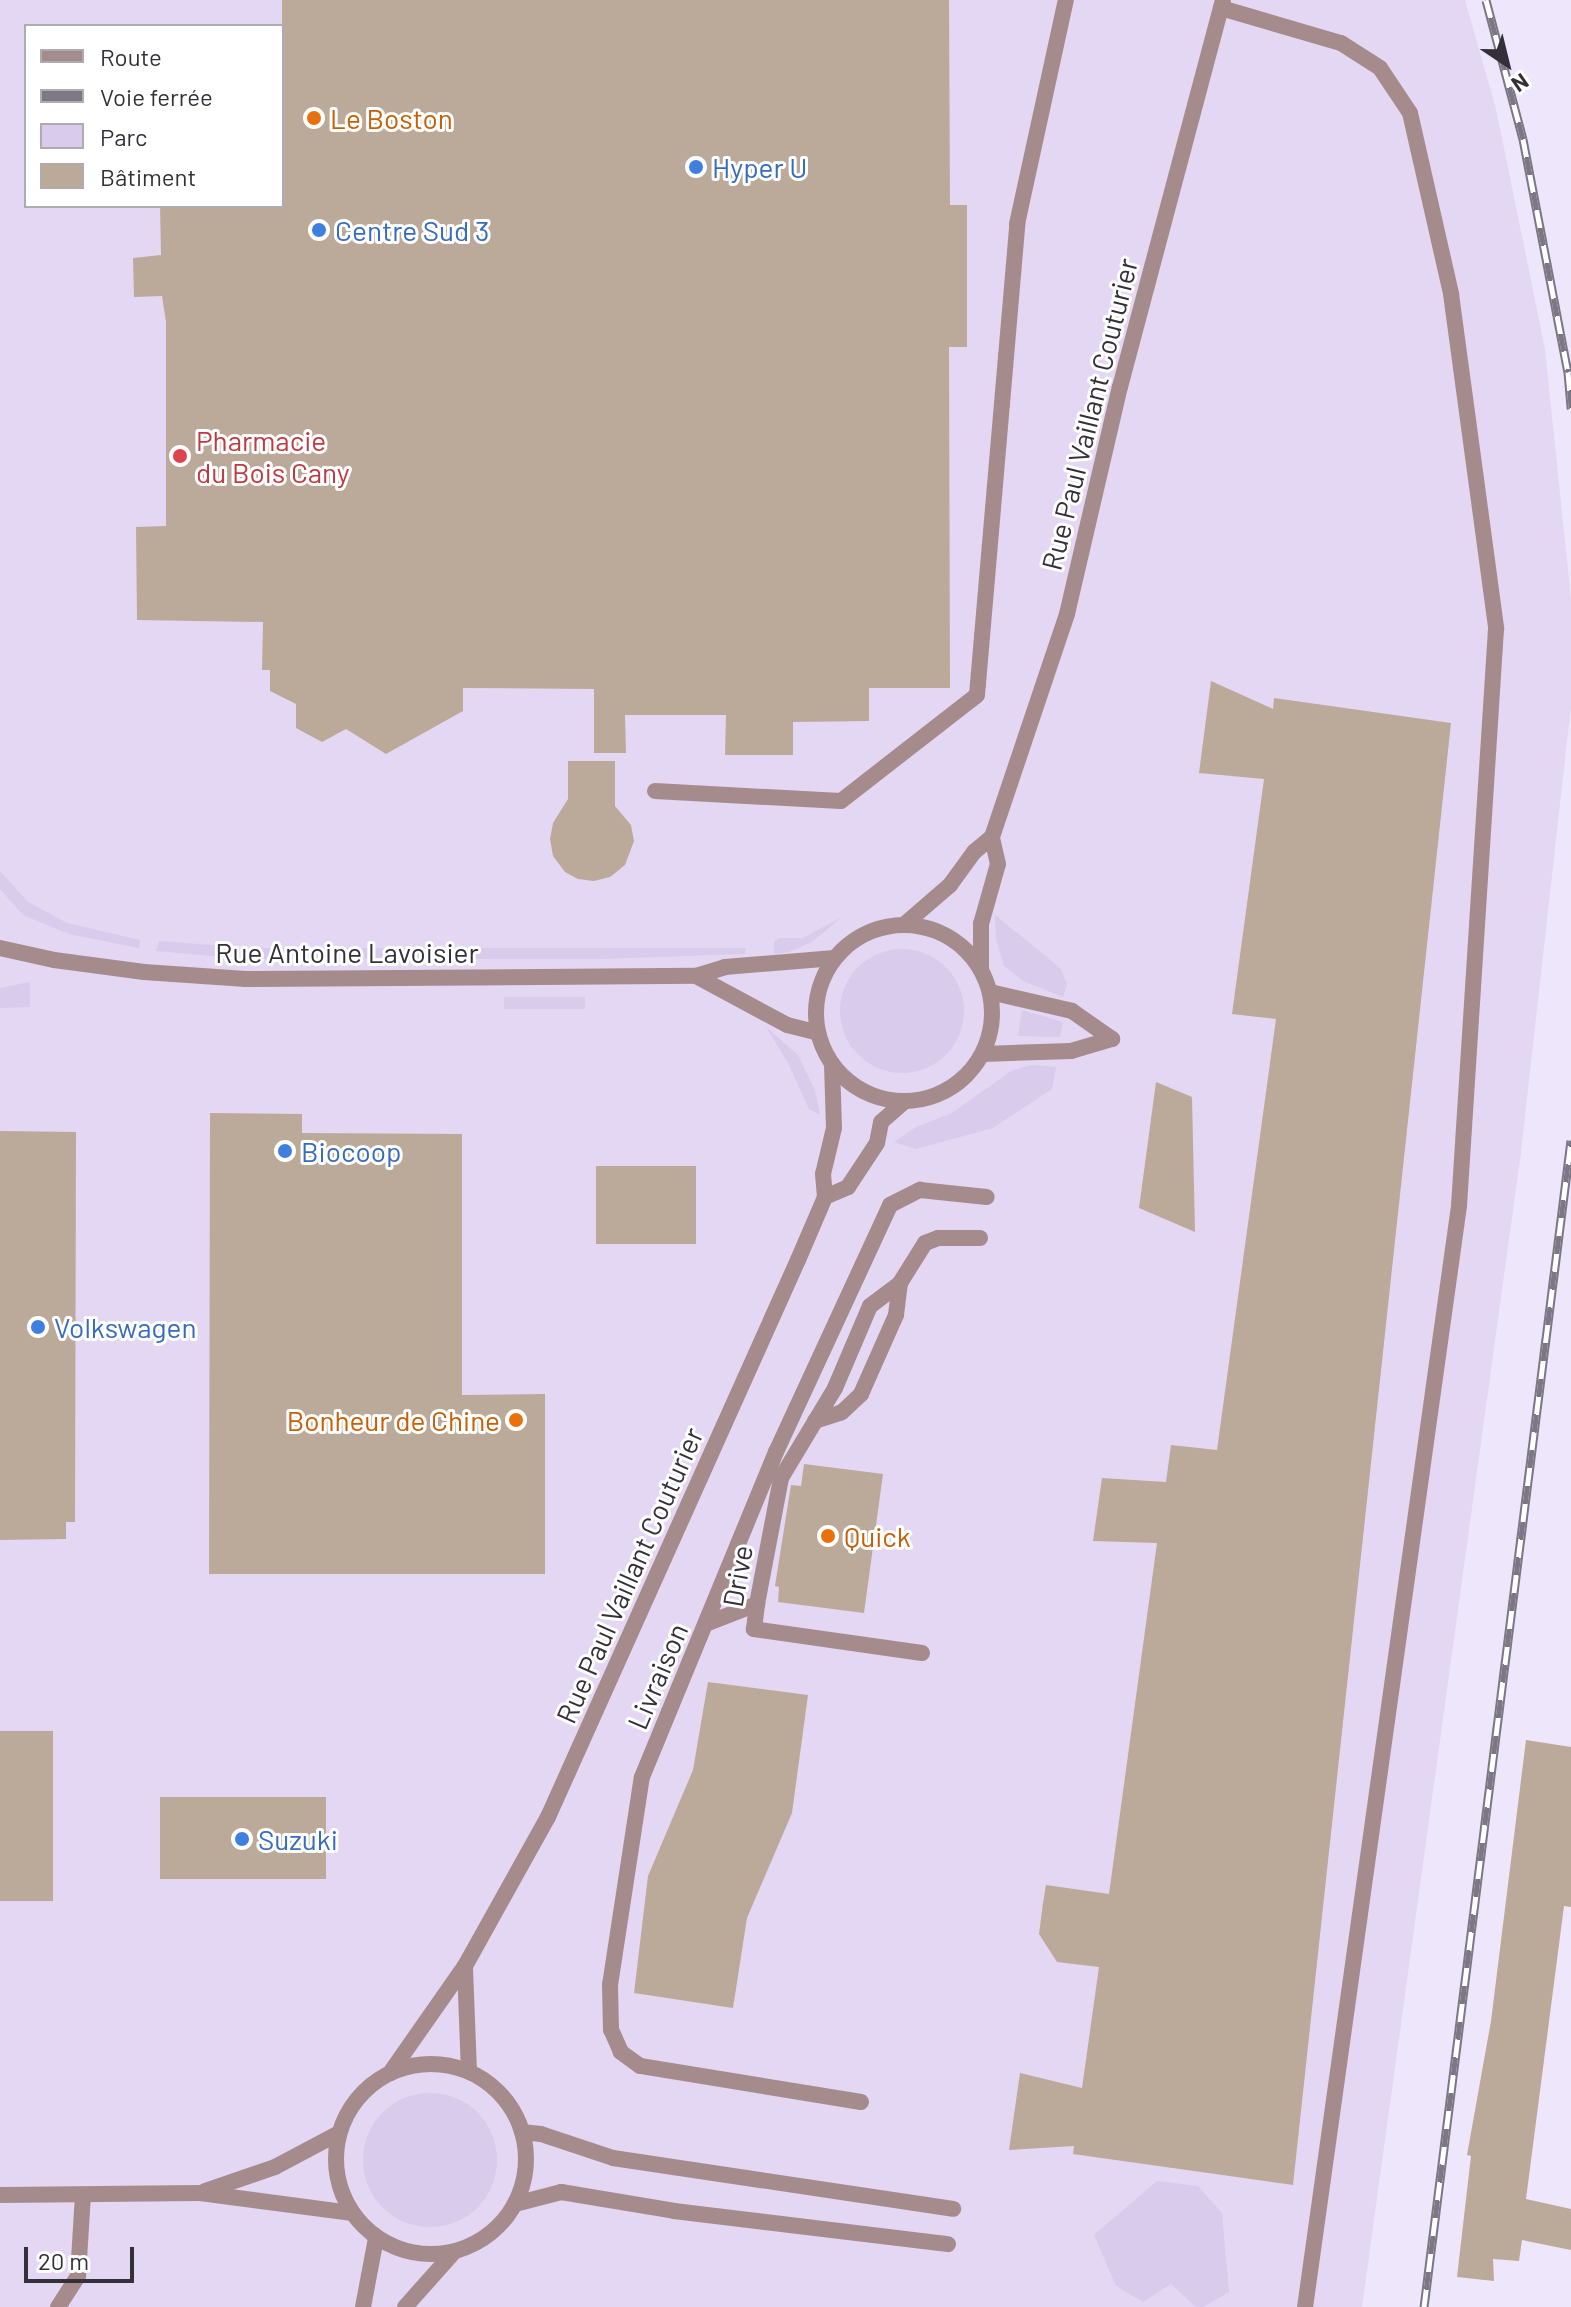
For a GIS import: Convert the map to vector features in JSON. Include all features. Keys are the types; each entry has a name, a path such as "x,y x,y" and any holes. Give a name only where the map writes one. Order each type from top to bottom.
{"street":[{"path":"655,791 841,801 977,695 1017,224 1066,0"},
{"path":"1222,4 1341,43 1380,68 1410,113 1451,294 1496,629 1459,1206 1305,2307"},
{"name":"Rue Paul Vaillant Couturier","path":"981,968 981,924 998,864 992,837 1067,614 1120,387 1222,4"},
{"name":"Rue Paul Vaillant Couturier","path":"906,923 950,885 974,852 992,837"},
{"path":"906,923 949,936 965,948 981,968 990,992 990,1034 983,1054 969,1073 950,1088 928,1098 904,1102 861,1090 832,1064 818,1033 819,993 835,958 858,938 906,923"},
{"name":"Rue Antoine Lavoisier","path":"0,948 54,960 221,978 696,976 725,967 835,958"},
{"name":"Rue Antoine Lavoisier","path":"696,976 787,1025 818,1033"},
{"path":"983,1054 1071,1051 1112,1039 1072,1011 990,992"},
{"name":"Rue Paul Vaillant Couturier","path":"390,2073 465,1966 548,1817 825,1197 823,1174 834,1128 832,1064"},
{"path":"825,1197 848,1187 877,1143 881,1122 904,1102"},
{"name":"Livraison","path":"861,2102 640,2066 621,2052 611,2030 610,1985 642,1777 776,1452 890,1205 920,1190 987,1197"},
{"name":"Drive","path":"922,1653 754,1629 757,1604 781,1478 835,1388 870,1306 900,1283 925,1243 938,1238 980,1238"},
{"name":"Drive","path":"815,1421 842,1412 861,1394 896,1315 900,1283"},
{"path":"708,1623 757,1604"},
{"name":"Rue Paul Vaillant Couturier","path":"465,1966 464,2012 469,2071"},
{"path":"429,2064 469,2071 502,2096 522,2132 526,2168 515,2204 489,2234 454,2252 427,2255 400,2250 376,2238 351,2213 336,2175 339,2133 350,2108 367,2087 390,2073 429,2064"},
{"path":"522,2132 541,2134 613,2158 953,2209"},
{"path":"200,2193 275,2167 339,2133"},
{"path":"515,2204 561,2192 674,2211 948,2244"},
{"path":"0,2195 200,2193 351,2213"},
{"path":"58,2307 78,2276 83,2195"},
{"path":"363,2307 376,2238"},
{"path":"405,2307 454,2252"}],"shaded area":[{"path":"0,0 1465,0 1496,109 1545,349 1571,599 1571,706 1521,1152 1362,2307 0,2307"}],"green space":[{"path":"0,871 28,902 67,923 140,940 139,948 69,934 23,915 0,889"},
{"path":"995,915 1060,968 1067,984 1063,997 1023,981 1004,966 996,939"},
{"path":"842,917 812,942 789,952 774,954 774,942 779,938 803,938"},
{"path":"159,941 250,948 746,948 745,954 600,959 246,959 156,951"},
{"path":"902,949 926,953 946,967 960,987 964,1011 960,1035 946,1055 926,1069 902,1073 878,1069 858,1055 844,1035 840,1011 844,987 858,967 878,953"},
{"path":"30,982 30,1007 0,1008 0,988"},
{"path":"504,997 585,997 585,1009 504,1009"},
{"path":"1022,1010 1063,1022 1060,1037 1018,1036"},
{"path":"766,1027 798,1055 815,1090 820,1115 809,1109 788,1063"},
{"path":"1031,1065 1056,1067 1052,1089 993,1128 916,1149 894,1142 916,1127 952,1113 1011,1071"},
{"path":"430,2093 456,2098 478,2112 492,2134 497,2160 492,2186 478,2208 456,2222 430,2227 404,2222 382,2208 368,2186 363,2160 368,2134 382,2112 404,2098"},
{"path":"1157,2181 1198,2186 1222,2213 1229,2292 1203,2307 1196,2307 1171,2284 1143,2302 1116,2286 1094,2235"}],"building":[{"path":"282,0 949,0 950,205 967,205 967,347 949,347 950,688 869,688 869,721 793,722 793,755 725,755 726,715 625,715 626,753 594,753 594,689 463,688 463,711 386,754 346,729 322,742 296,728 296,704 270,691 270,670 262,670 263,622 137,620 136,527 166,526 166,322 162,296 134,297 133,258 161,255 160,208 284,208"},
{"path":"1211,681 1273,709 1274,698 1451,723 1293,2185 1073,2154 1074,2146 1009,2150 1020,2073 1082,2088 1099,1967 1057,1962 1039,1934 1046,1885 1109,1894 1157,1543 1093,1541 1102,1478 1166,1482 1171,1445 1217,1450 1276,1019 1232,1014 1264,779 1199,773"},
{"path":"568,761 615,761 615,806 631,825 634,841 625,865 610,877 594,881 578,879 565,872 553,856 550,839 553,823 568,799"},
{"path":"1156,1082 1192,1097 1195,1232 1139,1208"},
{"path":"210,1113 302,1114 302,1133 462,1134 462,1395 545,1394 545,1574 209,1574"},
{"name":"Volkswagen","path":"0,1131 76,1132 75,1522 66,1522 66,1539 0,1540"},
{"path":"596,1166 696,1166 696,1244 596,1244"},
{"name":"Quick","path":"804,1464 883,1474 864,1613 778,1602 779,1587 775,1586 791,1485 801,1486"},
{"path":"708,1682 808,1695 792,1813 747,1918 733,2008 634,1993 648,1876 693,1770"},
{"path":"0,1731 53,1731 53,1901 0,1901"},
{"path":"1526,1740 1571,1747 1571,1907 1564,1906 1526,2199 1571,2209 1571,2250 1522,2240 1519,2261 1493,2259 1494,2281 1457,2277 1471,2156 1467,2155 1491,2021"},
{"name":"Suzuki","path":"160,1797 326,1797 326,1879 160,1879"}],"railway":[{"path":"1486,0 1523,139 1568,372 1571,409"},
{"path":"1424,2307 1571,1140"}],"place":[{"name":"Le Boston","path":"314,118"},
{"name":"Hyper U","path":"696,167"},
{"name":"Centre Sud 3","path":"319,230"},
{"name":"Pharmacie du Bois Cany","path":"180,456"},
{"name":"Biocoop","path":"285,1151"},
{"name":"Volkswagen","path":"38,1327"},
{"name":"Bonheur de Chine","path":"516,1420"},
{"name":"Quick","path":"828,1536"},
{"name":"Suzuki","path":"242,1839"}]}
